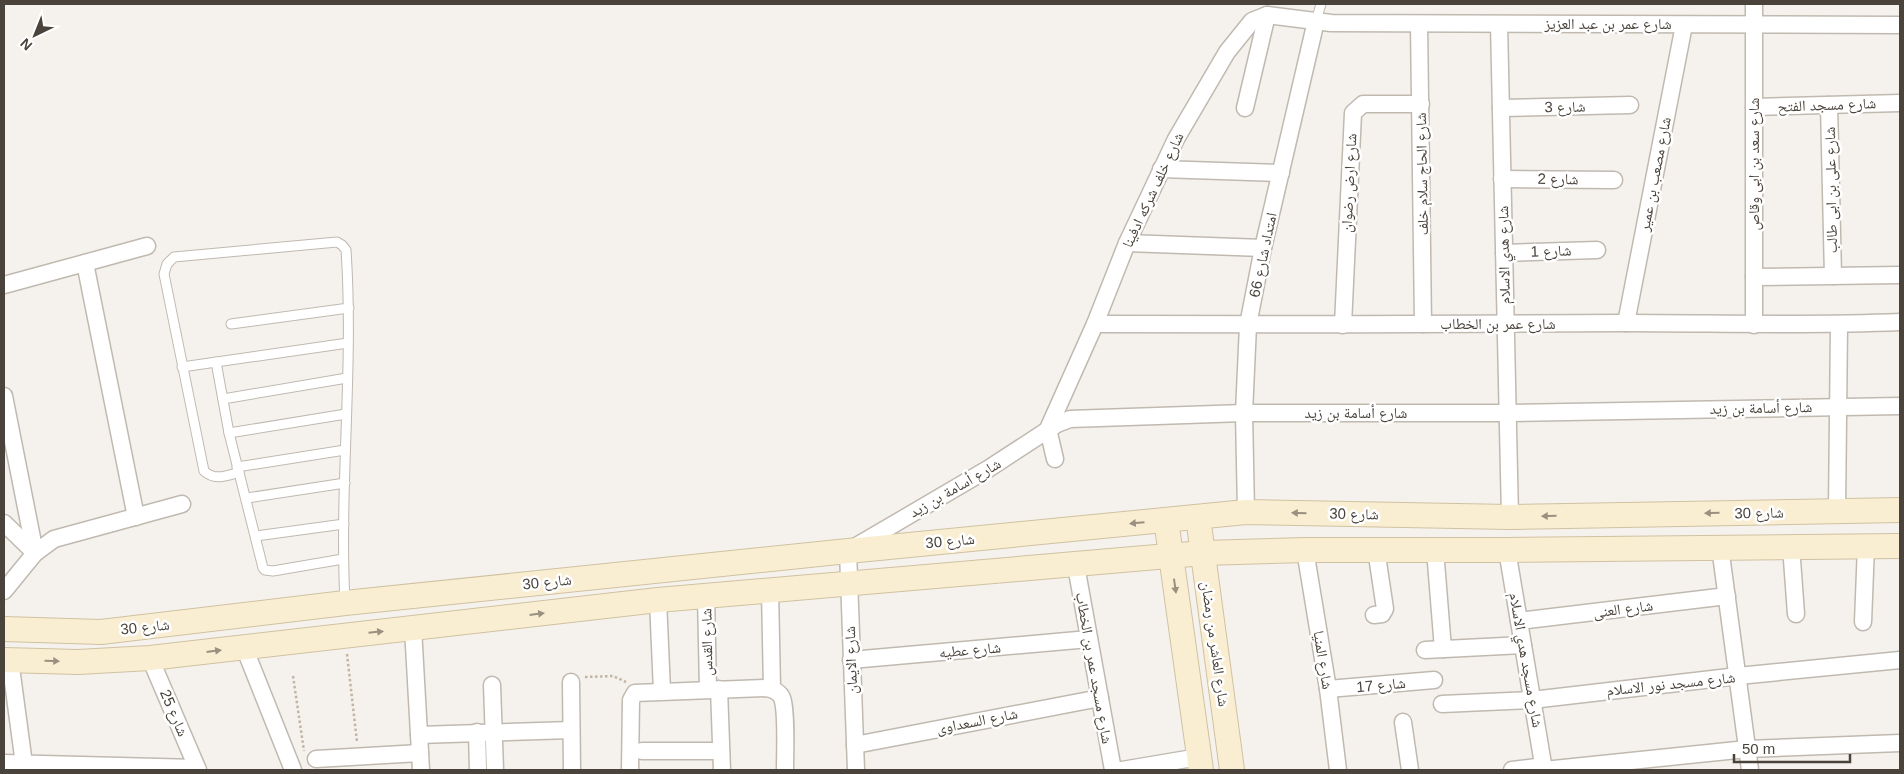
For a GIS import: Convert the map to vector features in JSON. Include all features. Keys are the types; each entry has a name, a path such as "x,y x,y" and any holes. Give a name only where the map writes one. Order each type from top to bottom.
{"street":[{"name":"شارع سعد بن ابى وقاص","path":"1754,4 1754,324"},
{"path":"1245,108 1266,15 1316,21"},
{"name":"شارع خلف شركه ادفينا","path":"1048,429 1095,324 1127,244 1180,132 1227,52 1252,22 1266,15"},
{"name":"شارع عمر بن عبد العزيز","path":"1316,21 1331,23 1420,24 1900,25"},
{"name":"امتداد شارع 66","path":"1246,512 1244,413 1248,325 1263,248 1316,21"},
{"name":"شارع الحاج سلام خلف","path":"1420,24 1423,324"},
{"name":"شارع هدي الاسلام","path":"1499,24 1510,517"},
{"name":"شارع مصعب بن عمير","path":"1626,323 1684,25"},
{"name":"شارع مسجد الفتح","path":"1754,107 1900,103"},
{"name":"شارع ارض رضوان","path":"1343,324 1353,113 1363,104 1421,104"},
{"name":"شارع 3","path":"1501,108 1630,105"},
{"name":"شارع على بن ابى طالب","path":"1829,105 1832,276"},
{"path":"1161,169 1281,173"},
{"name":"شارع 2","path":"1502,179 1614,180"},
{"path":"1127,244 1263,248"},
{"path":"4,285 147,246"},
{"name":"شارع 1","path":"1504,253 1597,250"},
{"path":"85,263 136,516"},
{"path":"1754,278 1900,275"},
{"name":"شارع عمر بن الخطاب","path":"1095,324 1505,325 1626,323 1839,325 1900,322"},
{"path":"1816,546 1826,512 1838,406 1839,325"},
{"path":"4,396 35,553"},
{"name":"شارع أسامة بن زيد","path":"848,551 988,469 1048,429 1070,419 1244,413 1507,413 1900,406"},
{"path":"1048,429 1055,458"},
{"path":"4,591 35,553 54,539 182,504"},
{"name":"شارع 30","path":"4,629 100,632 345,602 1246,512 1510,517 1900,510"},
{"name":"شارع العاشر من رمضان","path":"1198,517 1232,770"},
{"name":"شارع العاشر من رمضان","path":"1166,520 1200,764"},
{"path":"4,523 35,553"},
{"path":"1791,546 1796,614"},
{"path":"1863,622 1866,546"},
{"name":"شارع 30","path":"7,660 78,662 150,658 658,600 1076,566 1203,553 1376,549 1507,550 1900,546"},
{"path":"1720,547 1750,770"},
{"path":"1374,615 1382,614 1385,608 1376,549"},
{"name":"شارع المنيا","path":"1305,550 1328,689 1338,770"},
{"path":"1435,550 1444,649"},
{"name":"شارع مسجد هدي الاسلام","path":"1507,550 1544,769"},
{"name":"شارع الايمان","path":"848,551 856,770"},
{"name":"شارع مسجد عمر بن الخطاب","path":"1076,566 1113,770"},
{"path":"769,688 770,590"},
{"name":"شارع القدس","path":"706,596 722,770"},
{"name":"شارع العنى","path":"1519,621 1727,596"},
{"path":"658,600 662,691"},
{"path":"413,628 421,770"},
{"name":"شارع عطيه","path":"851,660 1089,639"},
{"path":"1425,650 1523,645"},
{"path":"244,647 293,770"},
{"name":"شارع 25","path":"4,763 198,769 150,658"},
{"path":"7,660 24,764"},
{"name":"شارع مسجد نور الاسلام","path":"1442,704 1532,700 1738,676 1900,660"},
{"name":"شارع 17","path":"1328,689 1434,680"},
{"path":"571,682 572,770"},
{"path":"492,685 495,770"},
{"path":"630,770 631,700 635,693 769,688 782,698 784,707 785,770"},
{"name":"شارع السعداوى","path":"855,745 1100,698"},
{"path":"1403,722 1410,770"},
{"path":"419,735 494,731 571,730"},
{"path":"477,732 478,770"},
{"path":"1512,770 1544,769 1747,749 1900,743"},
{"path":"642,751 721,750"},
{"path":"316,759 420,752"},
{"path":"1122,770 1200,764"}],"lane":[{"name":"امتداد شارع 66","path":"1316,21 1321,4"},
{"path":"345,602 343,559 346,450 346,414 349,308 346,250 337,242 174,257 166,264 164,274 204,471 214,478 222,478 238,469 346,450"},
{"path":"230,324 349,308"},
{"path":"182,367 348,343"},
{"path":"216,362 229,433 247,498 261,564 265,570 269,571 343,559"},
{"path":"223,399 347,378"},
{"path":"229,433 346,414"},
{"path":"247,498 345,483"},
{"path":"256,536 344,524"}],"path":[{"path":"344,636 359,756"},
{"path":"293,676 303,747 305,753 316,759"},
{"path":"571,682 584,677 613,676 631,685 639,692"}]}
